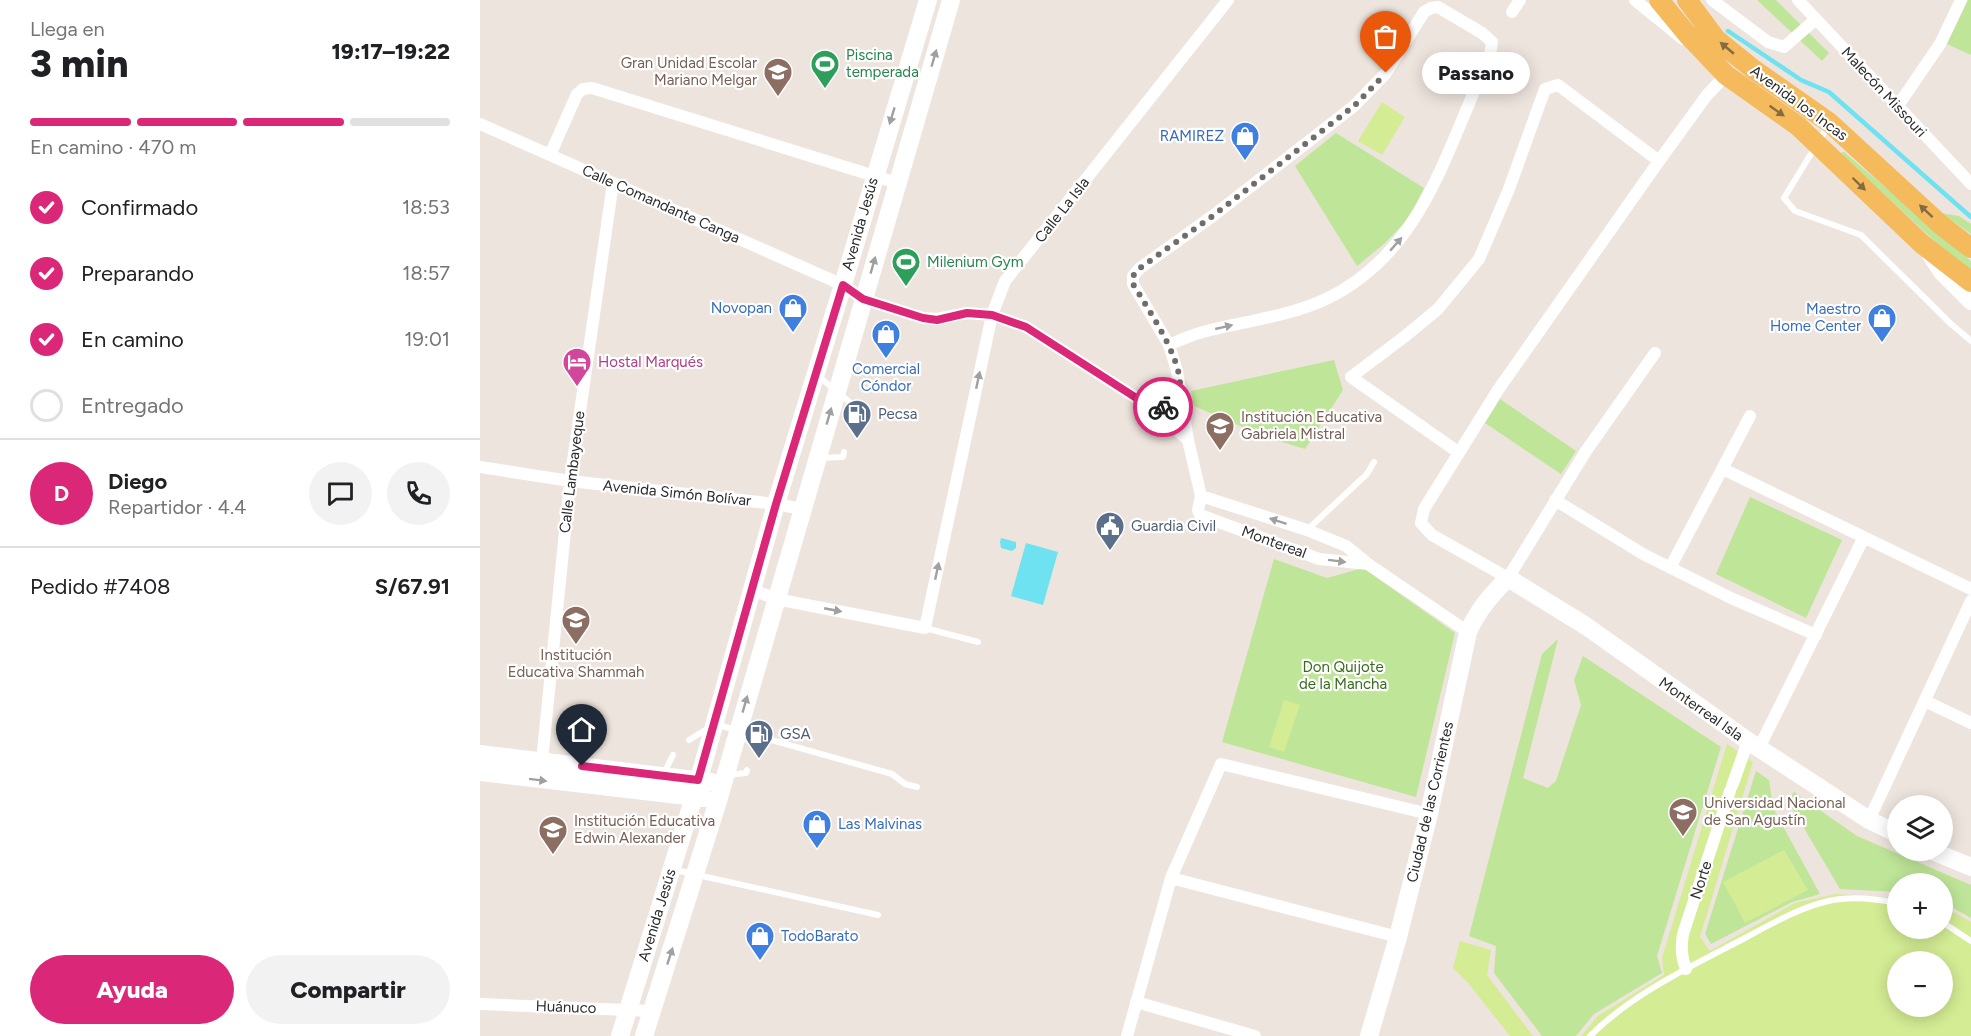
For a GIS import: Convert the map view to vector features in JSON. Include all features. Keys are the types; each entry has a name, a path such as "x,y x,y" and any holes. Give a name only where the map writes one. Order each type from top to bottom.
{"main road":[{"name":"Avenida Jesús","path":"620,1036 696,788 776,504 928,0"},
{"name":"Avenida Jesús","path":"644,1036 722,786 951,0"},
{"name":"Avenida los Incas","path":"1659,0 1726,75 1798,126 1922,244 1971,282"},
{"name":"Avenida los Incas","path":"1687,0 1716,39 1753,69 1830,123 1941,225 1971,248"},
{"name":"Avenida los Incas","path":"1922,244 1944,273 1971,301"},
{"path":"822,353 845,360"},
{"name":"Ciudad de las Corrientes","path":"1369,1036 1398,937 1429,814 1468,632 1477,614 1508,578"},
{"name":"Monterreal Isla","path":"1508,578 1586,626 1753,745 1869,820 1887,829"},
{"path":"480,754 542,761 661,784"},
{"path":"480,772 696,788 722,786"},
{"path":"1953,860 1971,867"},
{"path":"660,909 683,916"}],"street":[{"name":"Calle La Isla","path":"925,628 992,315 1005,281 1228,0"},
{"path":"1512,12 1520,0"},
{"name":"Avenida los Incas","path":"1635,0 1726,75"},
{"path":"1712,0 1768,42 1784,47 1816,19"},
{"path":"1898,107 1940,44 1961,0"},
{"name":"Malecón Missouri","path":"1803,2 1816,19 1971,184"},
{"name":"Montereal","path":"1169,345 1201,333 1295,310 1326,299 1348,286 1385,257 1417,216 1431,190 1490,56 1492,42 1482,33 1438,7 1424,12 1386,73 1354,106 1214,215 1140,268 1133,276 1133,284 1169,345 1180,387 1188,440 1201,496 1198,510 1200,515 1319,559 1368,564"},
{"path":"1655,353 1586,451 1508,578 1432,535 1421,523 1424,509 1498,390 1659,161 1707,95 1726,75"},
{"path":"1458,452 1351,377 1404,338 1438,309 1479,259 1509,189 1545,89 1558,86 1659,161"},
{"path":"550,155 578,94 583,89 592,88 897,183"},
{"name":"Calle Comandante Canga","path":"480,124 843,285 863,299 923,318 937,320 967,313 992,315 1026,327 1155,410 1188,440"},
{"name":"Calle Lambayeque","path":"542,761 570,481 613,183"},
{"path":"1155,410 1172,402 1180,387"},
{"path":"1670,568 1750,416"},
{"name":"Avenida Simón Bolívar","path":"480,467 570,481 776,504 802,509"},
{"path":"1723,469 1971,589"},
{"name":"Montereal","path":"1201,496 1307,530 1346,546 1368,564 1468,632"},
{"path":"1555,500 1643,555 1816,635"},
{"name":"Norte","path":"1686,969 1681,947 1683,934 1731,789 1753,745 1816,635 1864,537"},
{"path":"753,590 776,599 925,628"},
{"path":"1869,820 1971,602"},
{"path":"1925,701 1971,723"},
{"path":"1127,1036 1171,878 1221,764 1429,814"},
{"path":"1171,878 1398,937"},
{"path":"1136,1002 1255,1036"},
{"name":"Huánuco","path":"480,1004 652,1011"}],"lane":[{"path":"1830,123 1784,198 1794,211 1862,235 1971,341"},
{"path":"815,373 858,409 856,414"},
{"path":"817,458 843,457 844,452"},
{"path":"1307,530 1367,474 1374,462"},
{"path":"925,628 978,642"},
{"path":"690,740 715,724 892,774 905,784 917,787"},
{"path":"738,732 754,745 756,736"},
{"path":"661,784 673,755"},
{"path":"722,786 746,773 747,770"},
{"path":"671,870 878,915"},
{"path":"1590,1036 1608,1018 1686,969 1798,911 1834,899 1887,901"},
{"path":"1953,929 1971,940"}],"green space":[{"path":"1757,0 1776,0 1829,53 1822,61"},
{"path":"1968,0 1971,0 1971,55 1947,44"},
{"path":"1382,102 1405,117 1382,155 1358,141"},
{"path":"1336,133 1424,188 1409,218 1385,243 1357,266 1295,166"},
{"path":"1844,152 1971,261 1971,271 1939,245 1840,153"},
{"path":"1941,213 1959,216 1971,224 1971,234"},
{"path":"1334,360 1343,390 1305,449 1266,437 1194,406 1191,391"},
{"path":"1500,399 1576,451 1561,474 1485,423"},
{"path":"1750,497 1842,540 1806,618 1716,574"},
{"name":"Don Quijote de la Mancha","path":"1274,559 1327,578 1363,568 1455,633 1416,797 1222,742"},
{"path":"1558,639 1523,778 1548,788 1556,781 1581,705 1574,680 1583,656 1721,747 1657,956 1662,973 1594,1014 1576,1036 1542,1036 1494,973 1496,946 1469,936 1542,654"},
{"path":"1284,700 1300,705 1284,752 1269,747"},
{"path":"1727,744 1753,762 1700,937 1710,951 1795,903 1836,894 1887,897 1887,939 1953,939 1953,912 1971,922 1971,1036 1581,1036 1598,1016 1664,975 1662,958"},
{"path":"1756,771 1769,780 1773,808 1820,894 1792,902 1711,944 1705,934"},
{"path":"1794,792 1857,836 1887,849 1887,861 1915,861 1943,873 1887,873 1887,891 1840,889 1788,801"},
{"path":"1784,850 1808,890 1745,923 1723,882"},
{"path":"1953,877 1971,885 1971,918 1953,908"},
{"path":"1460,941 1491,950 1487,975 1533,1036 1510,1036 1469,984 1453,968"}],"water":[{"path":"1001,538 1016,542 1016,548 1012,551 1001,548"},
{"path":"1026,543 1058,552 1043,605 1011,596"}],"waterway":[{"path":"1728,31 1801,80 1829,92 1971,217"}],"way so far":[{"path":"1163,407 1176,398 1180,387 1177,371 1169,345 1133,284 1133,276 1140,268 1214,215 1354,106 1386,73"}],"place":[{"name":"Passano","path":"1386,73"},
{"name":"Piscina temperada","path":"825,90"},
{"name":"Gran Unidad Escolar Mariano Melgar","path":"778,98"},
{"name":"RAMIREZ","path":"1245,162"},
{"name":"Milenium Gym","path":"906,288"},
{"name":"Novopan","path":"793,334"},
{"name":"Maestro Home Center","path":"1882,344"},
{"name":"Comercial Cóndor","path":"886,360"},
{"name":"Hostal Marqués","path":"577,388"},
{"name":"Pecsa","path":"857,440"},
{"name":"Institución Educativa Gabriela Mistral","path":"1220,452"},
{"name":"Guardia Civil","path":"1110,552"},
{"name":"Institución Educativa Shammah","path":"576,646"},
{"name":"GSA","path":"759,760"},
{"name":"Universidad Nacional de San Agustín","path":"1683,838"},
{"name":"Las Malvinas","path":"817,850"},
{"name":"Institución Educativa Edwin Alexander","path":"553,856"},
{"name":"TodoBarato","path":"760,962"}],"route":[{"path":"582,766 698,780 776,504 843,285 863,299 923,318 937,320 967,313 992,315 1026,327 1155,410 1163,407"}]}
